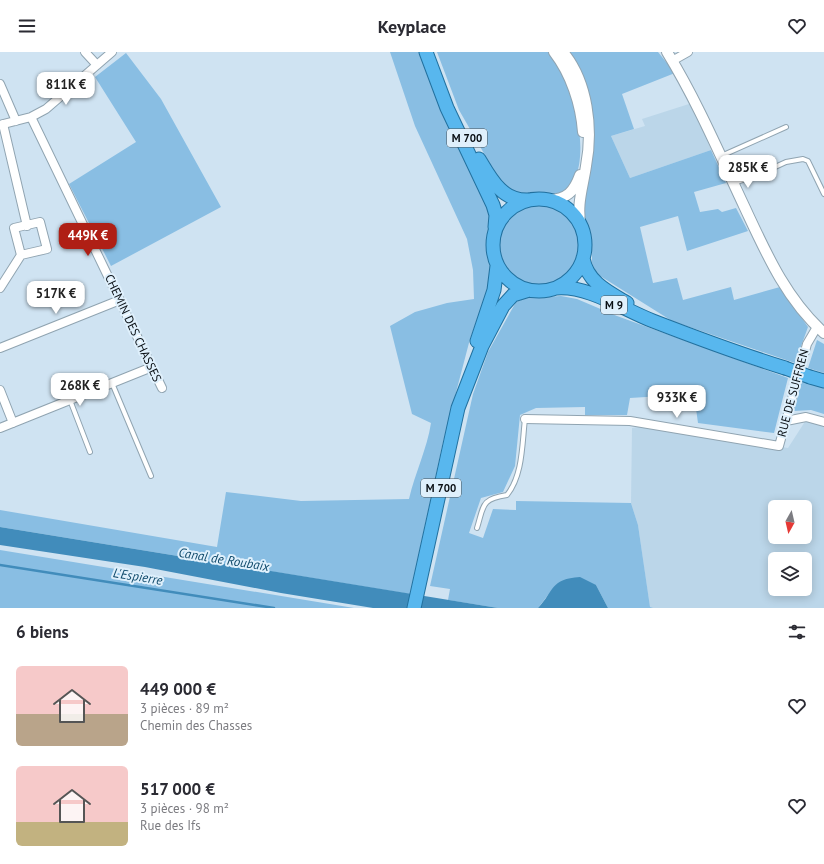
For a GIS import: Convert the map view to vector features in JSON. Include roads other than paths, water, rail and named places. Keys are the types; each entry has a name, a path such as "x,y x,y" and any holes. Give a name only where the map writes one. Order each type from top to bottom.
{"highway":[{"name":"M 700","path":"426,52 447,108 493,205 496,215 495,231"},
{"name":"M 700","path":"432,52 460,124 485,169 505,194 515,200 528,200"},
{"path":"528,200 549,200 568,210 581,227 585,244 583,258 572,277 554,289 544,291 529,290 510,282 497,266 492,248 495,231 501,218 508,210 528,200"},
{"name":"M 9","path":"583,258 588,273 601,287 672,328"},
{"name":"M 700","path":"414,608 465,376 494,290 497,266"},
{"name":"M 9","path":"554,289 578,290 672,328 824,381"},
{"name":"M 700","path":"458,408 482,346 503,306 513,295 529,290"}],"street":[{"path":"85,52 97,65"},
{"path":"27,226 1,125 31,117 52,105 112,52"},
{"path":"549,200 566,197 574,188 581,168 583,149 582,126 576,97 564,68 554,52"},
{"path":"563,52 572,64 582,87 589,127 588,154 578,210 581,227"},
{"path":"667,52 683,78 778,276 795,302 820,330"},
{"path":"672,61 688,52"},
{"path":"0,84 16,121"},
{"name":"CHEMIN DES CHASSES","path":"31,117 162,388"},
{"path":"0,288 21,255 47,249 40,222 14,228 21,255"},
{"path":"0,348 120,300"},
{"name":"RUE DE SUFFREN","path":"525,419 618,420 779,446 806,344 820,330"},
{"path":"0,428 152,367"},
{"path":"0,390 13,423"},
{"path":"786,421 806,417 824,422"}],"lane":[{"path":"720,156 786,126"},
{"path":"733,184 756,176 786,162 802,159 808,161 824,194"},
{"path":"112,383 151,476"},
{"path":"70,400 90,452"},
{"path":"476,528 487,500 492,497 507,495 514,487 522,453 525,419"}],"waterway":[{"name":"L'Espierre","path":"0,565 274,608"}],"water label":[{"name":"Canal de Roubaix","path":"224,559"}]}
